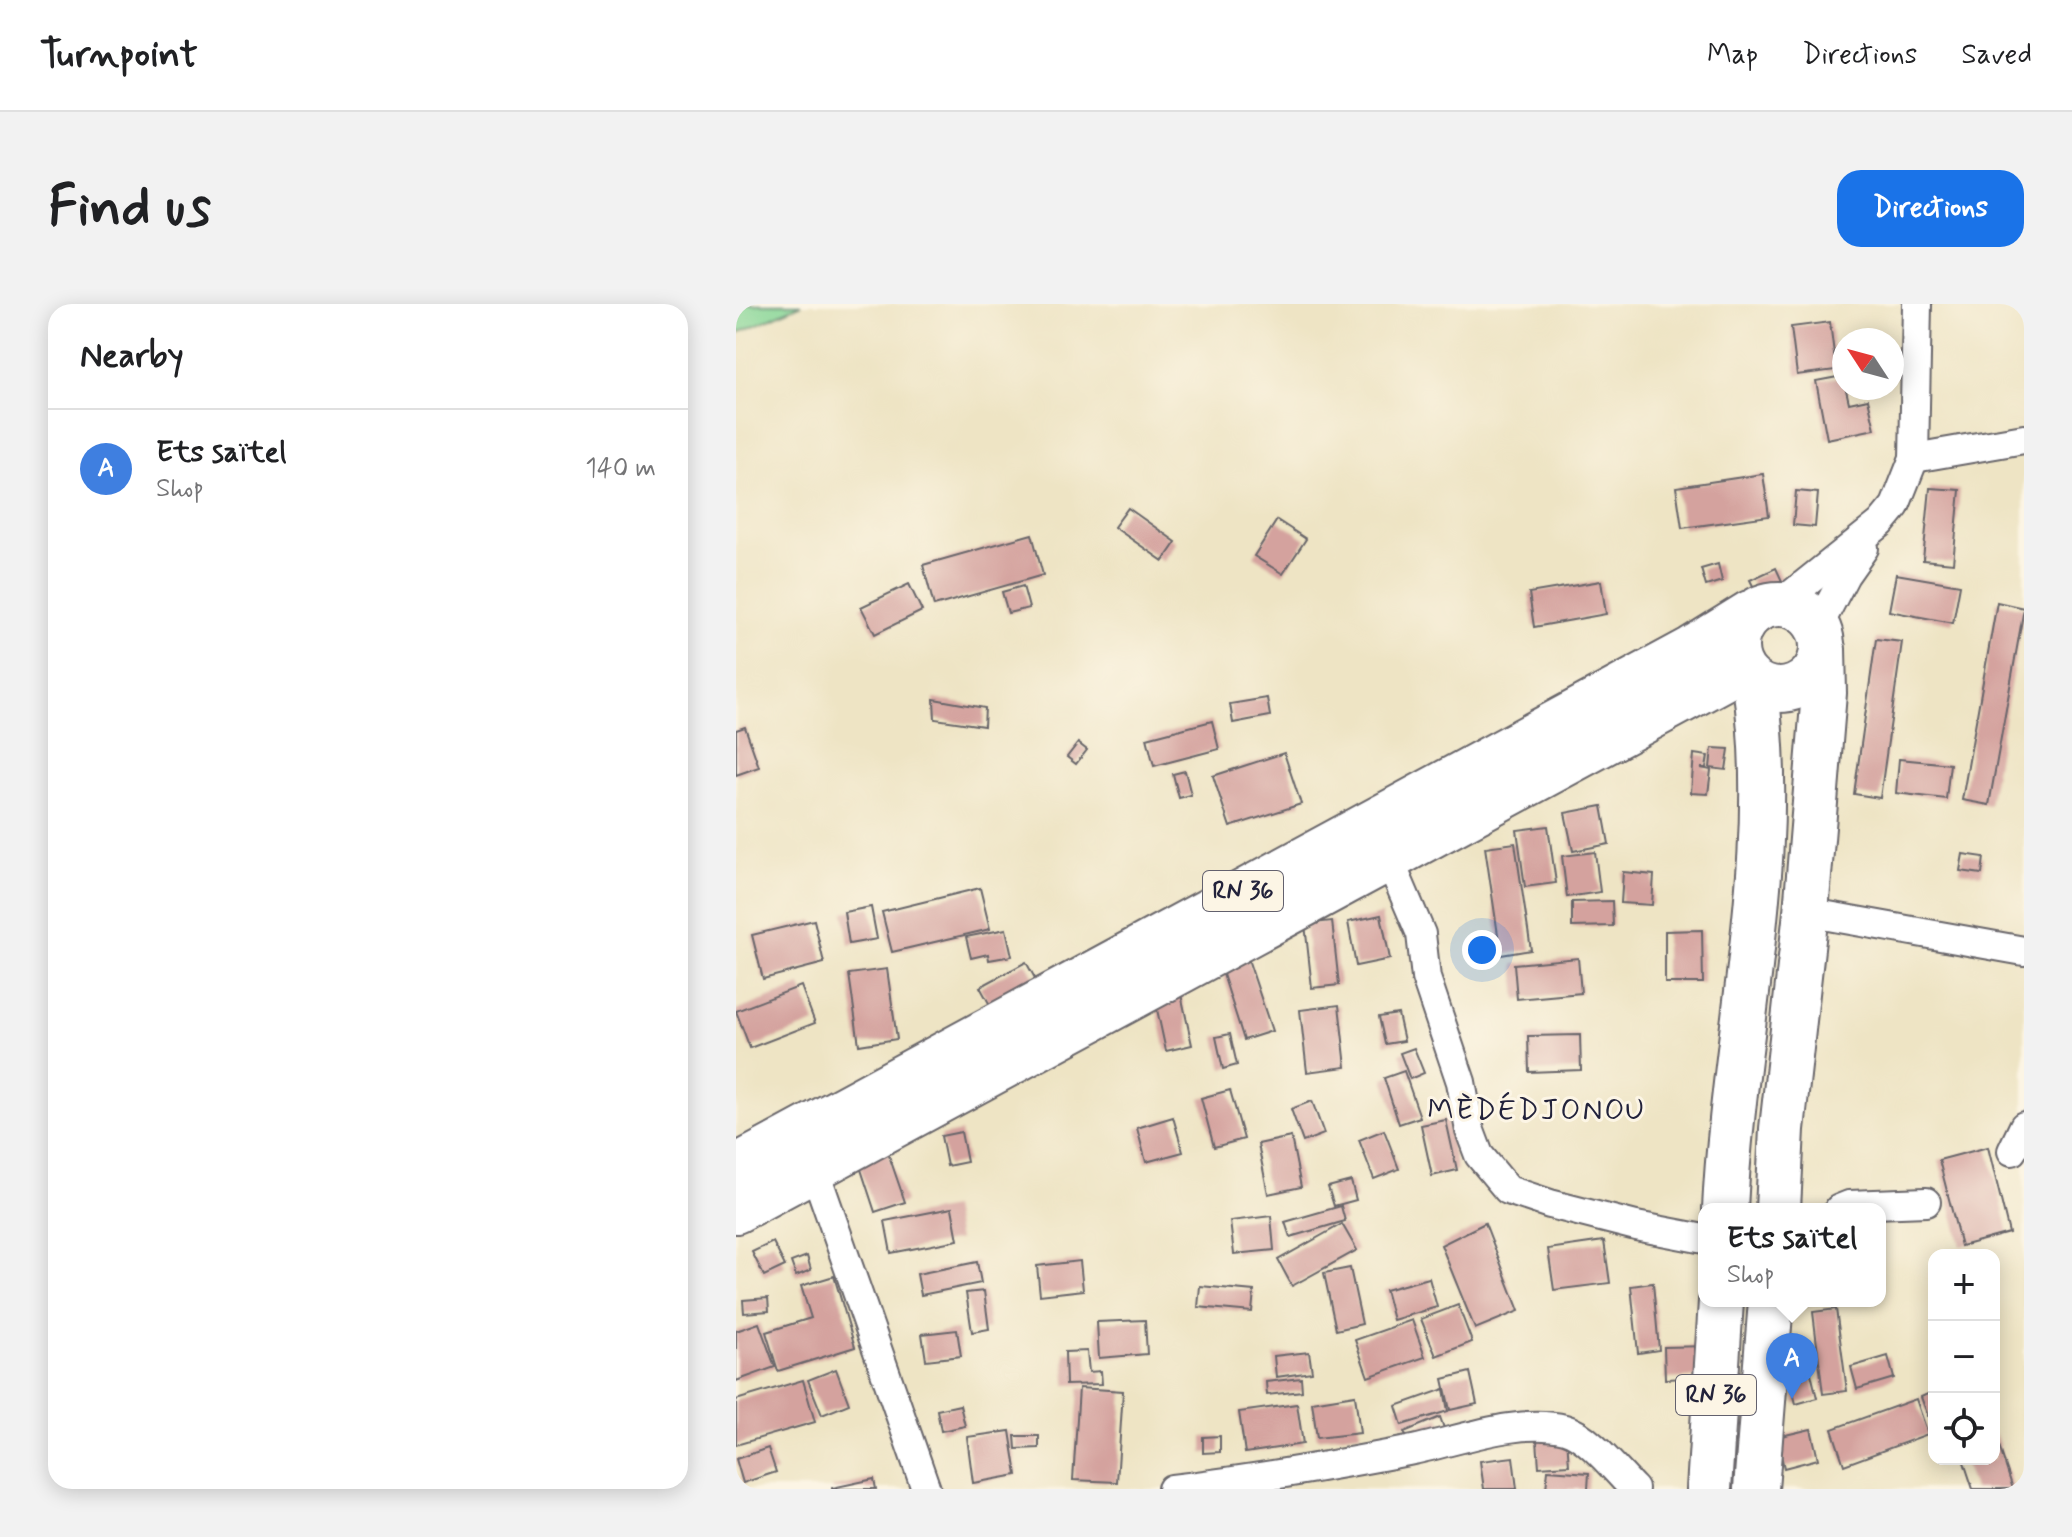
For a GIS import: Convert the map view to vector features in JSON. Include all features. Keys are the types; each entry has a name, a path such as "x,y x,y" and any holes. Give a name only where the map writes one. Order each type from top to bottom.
{"main road":[{"path":"1726,1203 1754,918 1763,780 1762,736 1748,676 1735,650 1739,630 1766,608 1803,610 1820,638 1824,693 1806,912 1782,1129 1778,1203"},
{"name":"RN 36","path":"736,1211 807,1149 1766,608"},
{"path":"1748,676 1776,691 1799,686 1816,671 1820,638"},
{"name":"RN 36","path":"736,1167 807,1149 1748,676"},
{"name":"RN 36","path":"1709,1489 1721,1307"},
{"name":"RN 36","path":"1756,1489 1771,1307"}],"street":[{"path":"1820,638 1845,575 1895,506 1914,458 1917,304"},
{"path":"1914,458 2024,439"},
{"path":"1766,608 1881,523"},
{"path":"1389,859 1421,934 1426,978 1461,1082 1470,1131 1479,1155 1508,1190 1579,1211 1698,1238"},
{"path":"1806,912 2024,951"},
{"path":"2012,1151 2024,1126"},
{"path":"807,1149 926,1489"},
{"path":"1886,1204 1926,1202"},
{"path":"1172,1489 1292,1472 1502,1430 1551,1427 1574,1432 1634,1489"}],"green space":[{"path":"736,304 802,304 736,334"}],"building":[{"path":"1830,322 1832,371 1797,375 1791,327"},
{"path":"1832,378 1832,400 1848,400 1849,403 1868,400 1875,429 1827,439 1816,381"},
{"path":"1763,474 1769,516 1682,528 1676,487"},
{"path":"1930,488 1960,490 1953,563 1923,560"},
{"path":"1796,491 1818,493 1815,527 1793,525"},
{"path":"1128,508 1176,542 1163,561 1114,527"},
{"path":"1277,520 1306,539 1283,574 1254,556"},
{"path":"1032,534 1043,575 934,606 923,565"},
{"path":"1718,564 1722,581 1706,586 1701,569"},
{"path":"1776,568 1782,581 1757,594 1750,580"},
{"path":"1896,574 1960,585 1953,623 1889,611"},
{"path":"1601,581 1606,614 1534,627 1529,593"},
{"path":"909,584 922,611 875,634 861,607"},
{"path":"1023,586 1029,608 1008,613 1002,592"},
{"path":"1997,602 2024,608 1989,805 1962,800"},
{"path":"1876,639 1902,642 1880,798 1854,794"},
{"path":"1267,698 1270,716 1233,723 1230,704"},
{"path":"934,699 985,708 984,726 935,719"},
{"path":"1212,721 1219,749 1154,766 1147,738"},
{"path":"745,727 759,767 736,775 736,730"},
{"path":"1078,743 1087,750 1076,764 1067,757"},
{"path":"1712,748 1729,749 1726,770 1710,768"},
{"path":"1284,753 1301,804 1230,827 1213,776"},
{"path":"1694,754 1708,756 1706,768 1701,768 1711,770 1708,794 1691,793"},
{"path":"1899,759 1950,764 1946,799 1896,793"},
{"path":"1185,771 1191,795 1179,798 1173,774"},
{"path":"1602,806 1609,844 1573,851 1565,813"},
{"path":"1548,826 1556,883 1525,887 1517,830"},
{"path":"1515,843 1531,950 1501,955 1485,847"},
{"path":"1595,852 1600,892 1567,897 1562,856"},
{"path":"1963,854 1984,857 1982,874 1960,871"},
{"path":"1623,872 1654,875 1652,905 1621,903"},
{"path":"980,888 990,929 892,952 882,912"},
{"path":"1612,901 1613,926 1572,927 1572,902"},
{"path":"871,907 877,939 849,944 844,912"},
{"path":"1381,915 1390,959 1356,966 1348,922"},
{"path":"814,920 824,963 763,979 752,935"},
{"path":"1332,921 1339,985 1312,988 1305,924"},
{"path":"1006,929 1012,956 989,960 988,954 971,958 966,937"},
{"path":"1702,930 1703,983 1665,983 1665,931"},
{"path":"1578,958 1581,993 1517,999 1514,964"},
{"path":"1248,959 1272,1031 1244,1040 1221,968"},
{"path":"1026,962 1036,980 990,1005 980,987"},
{"path":"887,969 897,1039 859,1045 849,974"},
{"path":"801,986 815,1023 750,1048 736,1011"},
{"path":"1181,994 1192,1045 1166,1051 1155,1000"},
{"path":"1339,1005 1346,1067 1307,1072 1300,1010"},
{"path":"1398,1014 1404,1041 1385,1044 1379,1017"},
{"path":"1230,1034 1237,1065 1223,1069 1216,1037"},
{"path":"1580,1035 1581,1070 1529,1072 1528,1036"},
{"path":"1414,1048 1424,1073 1410,1079 1400,1053"},
{"path":"1404,1071 1420,1117 1399,1124 1384,1078"},
{"path":"1230,1090 1244,1139 1214,1147 1201,1098"},
{"path":"1312,1101 1324,1134 1303,1142 1291,1109"},
{"path":"1173,1117 1183,1152 1146,1162 1137,1128"},
{"path":"1446,1120 1457,1170 1432,1176 1421,1125"},
{"path":"1384,1130 1399,1169 1374,1179 1359,1140"},
{"path":"961,1132 967,1162 947,1166 941,1136"},
{"path":"1291,1137 1301,1187 1268,1194 1258,1144"},
{"path":"885,1144 905,1202 875,1212 856,1154"},
{"path":"1988,1147 2009,1233 1961,1246 1939,1160"},
{"path":"1351,1181 1356,1200 1334,1206 1328,1187"},
{"path":"1341,1206 1345,1221 1290,1237 1285,1222"},
{"path":"952,1208 958,1240 891,1253 885,1221"},
{"path":"1271,1216 1274,1250 1234,1254 1230,1221"},
{"path":"1485,1223 1519,1311 1475,1329 1441,1245"},
{"path":"1342,1224 1357,1250 1292,1286 1278,1260"},
{"path":"1604,1241 1610,1283 1554,1290 1548,1249"},
{"path":"773,1242 785,1266 764,1276 752,1252"},
{"path":"807,1256 811,1270 796,1276 791,1262"},
{"path":"1080,1261 1083,1290 1040,1295 1037,1266"},
{"path":"977,1262 981,1283 921,1295 917,1274"},
{"path":"1350,1268 1362,1324 1336,1330 1324,1273"},
{"path":"834,1276 855,1347 778,1371 766,1332 811,1318 801,1286"},
{"path":"1429,1278 1437,1307 1393,1320 1385,1290"},
{"path":"1653,1283 1659,1350 1638,1353 1631,1286"},
{"path":"1200,1286 1254,1291 1252,1312 1198,1307"},
{"path":"984,1291 989,1329 972,1332 966,1293"},
{"path":"768,1298 769,1311 744,1313 743,1300"},
{"path":"1458,1305 1472,1342 1436,1356 1421,1319"},
{"path":"1836,1309 1847,1391 1823,1394 1813,1312"},
{"path":"1145,1320 1147,1354 1099,1358 1097,1322"},
{"path":"1412,1320 1425,1357 1368,1377 1355,1340"},
{"path":"759,1323 775,1367 736,1381 736,1331"},
{"path":"957,1330 961,1356 926,1360 922,1334"},
{"path":"1710,1346 1711,1377 1665,1379 1664,1347"},
{"path":"1087,1351 1089,1372 1101,1371 1102,1384 1066,1385 1065,1352"},
{"path":"1309,1352 1312,1372 1276,1377 1274,1356"},
{"path":"1806,1353 1817,1398 1796,1404 1785,1359"},
{"path":"1888,1356 1894,1378 1857,1389 1851,1367"},
{"path":"836,1369 849,1404 822,1415 808,1380"},
{"path":"1470,1372 1477,1404 1450,1410 1443,1379"},
{"path":"1301,1378 1302,1391 1267,1395 1266,1382"},
{"path":"803,1380 815,1422 736,1445 736,1400"},
{"path":"1079,1388 1123,1391 1117,1482 1073,1480"},
{"path":"1444,1389 1448,1411 1402,1425 1396,1406"},
{"path":"1928,1394 1928,1416 1921,1397"},
{"path":"1355,1395 1360,1433 1317,1438 1312,1402"},
{"path":"1916,1399 1928,1434 1844,1465 1832,1429"},
{"path":"1297,1404 1303,1444 1245,1453 1239,1412"},
{"path":"960,1405 965,1426 941,1431 937,1410"},
{"path":"1440,1417 1446,1434 1411,1447 1404,1432"},
{"path":"1811,1429 1818,1459 1784,1468 1777,1437"},
{"path":"1010,1431 1017,1475 973,1483 967,1437"},
{"path":"1015,1436 1039,1436 1039,1448 1016,1449"},
{"path":"1220,1436 1220,1452 1203,1453 1203,1437"},
{"path":"1567,1438 1569,1465 1539,1467 1537,1440"},
{"path":"768,1448 776,1472 743,1483 736,1459"},
{"path":"2000,1449 2013,1489 1973,1489 1965,1465 2000,1465"},
{"path":"1513,1457 1517,1489 1484,1489 1480,1461"},
{"path":"1548,1470 1589,1473 1588,1489 1546,1489"},
{"path":"874,1479 876,1489 832,1489 832,1488"}],"place":[{"name":"Ets saïtel","path":"1792,1399"}],"district":[{"name":"MÈDÉDJONOU","path":"1537,1110"}]}
